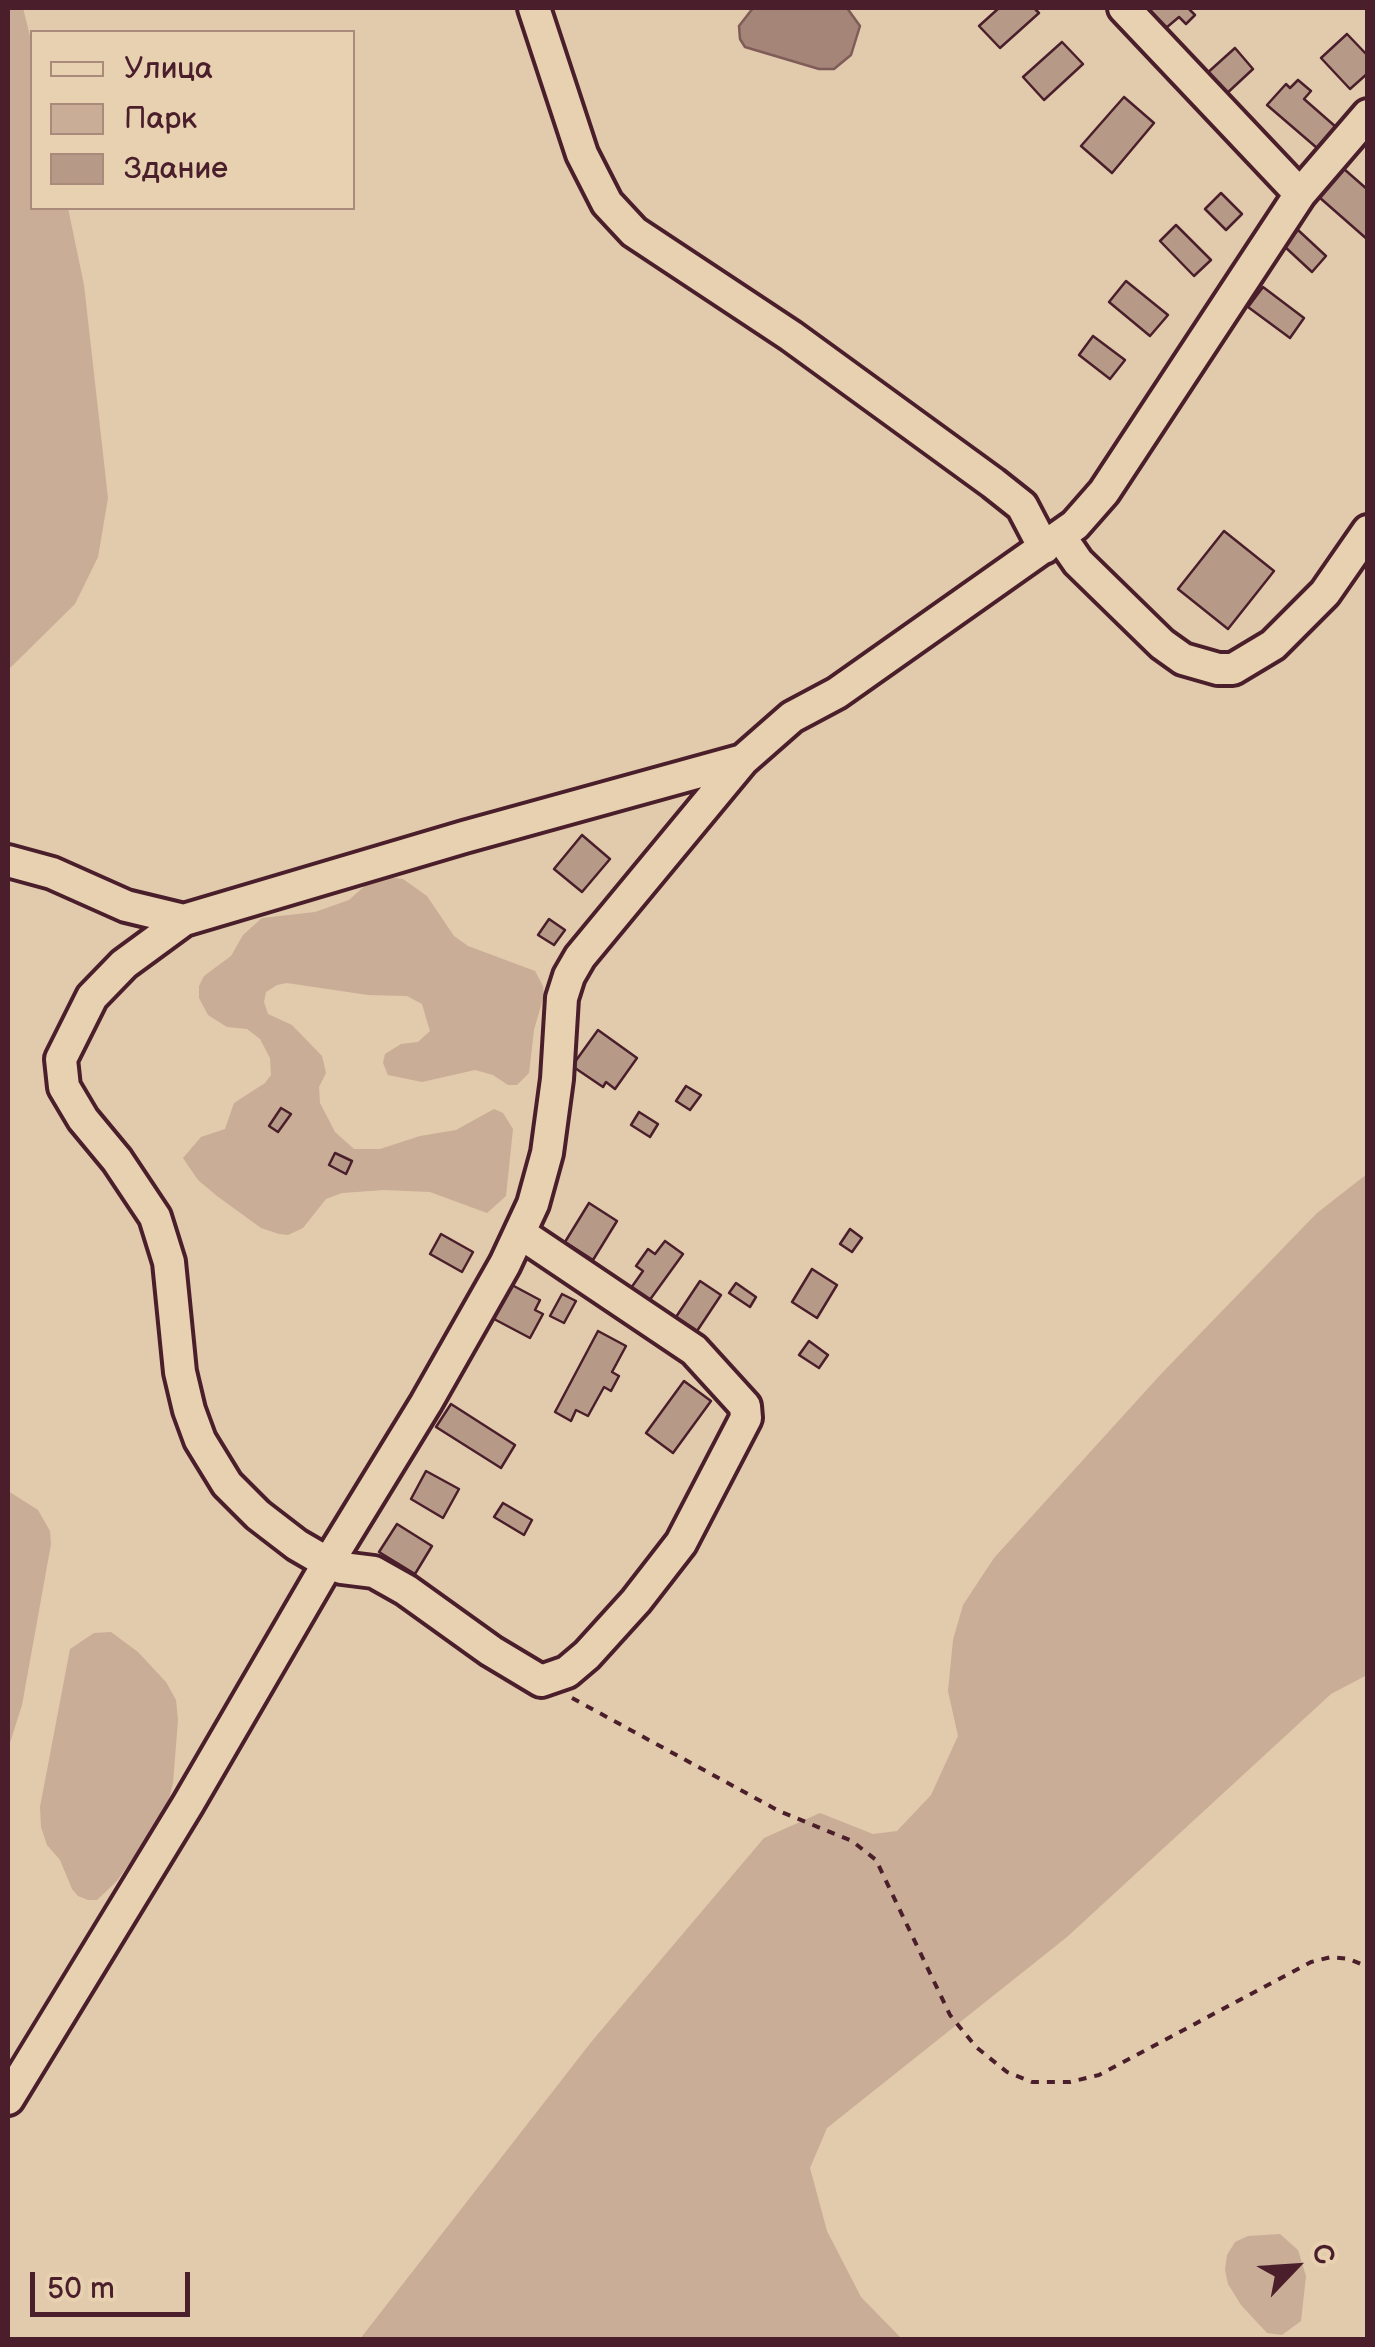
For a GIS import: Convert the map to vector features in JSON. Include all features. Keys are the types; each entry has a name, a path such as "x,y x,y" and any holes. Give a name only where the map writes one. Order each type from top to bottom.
{"street":[{"path":"534,8 582,154 607,203 634,232 792,336 979,472 1022,506 1052,542 1182,659 1218,670 1233,669 1273,646 1325,593 1368,531"},
{"path":"1124,8 1300,194"},
{"path":"8,2099 426,1403 520,1233 534,1204 547,1153 557,1078 560,1009 569,976 660,857 743,760 792,718 852,682 1075,525 1104,492 1300,194 1368,115"},
{"path":"520,1233 694,1350 745,1406 746,1418 670,1558 588,1655 567,1672 541,1681 374,1572 328,1562 258,1514 227,1484 212,1464 189,1410 180,1372 169,1262 155,1218 64,1087 61,1059 92,997 124,964 184,920 743,760"},
{"path":"8,862 52,874 126,906 184,920"}],"path":[{"path":"541,1681 778,1811 852,1841 876,1860 950,2016 976,2047 1006,2072 1032,2082 1070,2082 1099,2075 1312,1962 1348,1959 1368,1966"}],"green space":[{"path":"8,8 23,8 30,36 30,210 68,210 84,285 108,498 98,557 75,604 8,670"},
{"path":"386,877 403,879 427,896 454,936 468,946 535,971 544,995 534,1030 529,1073 517,1085 508,1085 475,1070 422,1082 388,1075 383,1063 385,1054 401,1044 418,1042 430,1031 422,1004 407,996 368,995 287,983 266,992 268,1014 292,1025 322,1056 326,1073 319,1087 320,1103 335,1132 354,1149 380,1149 456,1130 494,1109 503,1113 513,1129 506,1196 487,1213 430,1192 342,1193 326,1199 303,1228 288,1235 279,1234 261,1228 217,1196 198,1180 183,1158 201,1137 225,1129 234,1103 271,1075 270,1058 260,1039 247,1029 227,1027 208,1015 199,998 199,986 204,976 231,956 243,935 262,918 315,912 349,900 368,883"},
{"path":"1367,1174 1367,1675 1331,1694 1067,1937 827,2128 810,2168 827,2231 861,2297 902,2339 360,2339 592,2041 764,1838 820,1813 873,1834 897,1831 931,1795 958,1736 948,1691 953,1640 963,1605 994,1558 1161,1374 1317,1213"},
{"path":"8,1491 38,1510 50,1531 51,1544 22,1705 8,1749"},
{"path":"111,1632 138,1652 166,1682 176,1700 173,1783 166,1811 117,1881 97,1900 88,1900 72,1889 60,1860 47,1845 40,1807 70,1649 94,1633"},
{"path":"1280,2234 1298,2250 1306,2276 1301,2321 1282,2335 1267,2333 1241,2305 1228,2284 1225,2270 1227,2255 1235,2242 1248,2236"}],"shaded area":[{"path":"753,8 847,8 860,26 851,55 834,69 819,69 745,47 739,26"}],"building":[{"path":"999,8 1034,8 1039,13 1000,48 979,26"},
{"path":"1151,8 1188,8 1195,15 1186,24 1179,17 1166,28"},
{"path":"1347,34 1368,56 1368,73 1350,89 1321,58"},
{"path":"1062,42 1083,64 1044,100 1023,77"},
{"path":"1235,48 1253,69 1224,96 1205,75"},
{"path":"1298,80 1311,91 1304,99 1336,127 1317,148 1267,105 1286,84 1290,88"},
{"path":"1124,97 1154,123 1112,173 1081,146"},
{"path":"1344,169 1368,190 1368,240 1319,197"},
{"path":"1221,193 1242,214 1226,230 1205,209"},
{"path":"1176,225 1211,260 1194,276 1160,241"},
{"path":"1298,230 1326,256 1312,272 1284,246"},
{"path":"1126,281 1168,315 1150,336 1109,302"},
{"path":"1263,287 1304,318 1290,338 1248,307"},
{"path":"1093,336 1125,360 1110,379 1079,355"},
{"path":"1224,531 1274,571 1228,629 1178,589"},
{"path":"582,835 610,859 582,892 554,869"},
{"path":"549,919 565,930 554,945 538,935"},
{"path":"598,1030 637,1058 615,1089 606,1082 603,1087 572,1066"},
{"path":"686,1086 701,1095 690,1110 676,1101"},
{"path":"281,1108 291,1114 278,1132 269,1126"},
{"path":"639,1112 658,1124 650,1137 631,1125"},
{"path":"335,1153 352,1161 346,1174 329,1165"},
{"path":"589,1203 617,1221 593,1260 565,1242"},
{"path":"850,1229 862,1238 852,1252 840,1244"},
{"path":"441,1234 473,1252 462,1272 430,1254"},
{"path":"665,1241 683,1254 649,1301 631,1288 643,1271 636,1266 648,1249 655,1254"},
{"path":"812,1269 837,1285 817,1318 792,1302"},
{"path":"700,1281 721,1295 697,1331 676,1317"},
{"path":"736,1283 756,1297 750,1307 729,1293"},
{"path":"512,1285 540,1300 535,1310 543,1314 530,1338 494,1319"},
{"path":"562,1294 576,1301 564,1323 550,1316"},
{"path":"598,1331 626,1346 612,1372 619,1376 611,1391 604,1387 588,1416 576,1410 571,1421 555,1412"},
{"path":"809,1341 828,1355 819,1368 799,1355"},
{"path":"684,1381 711,1401 673,1453 646,1433"},
{"path":"451,1404 515,1445 501,1468 436,1427"},
{"path":"426,1471 459,1489 443,1518 411,1499"},
{"path":"503,1503 532,1520 524,1535 494,1517"},
{"path":"397,1524 432,1546 415,1574 379,1552"}]}
